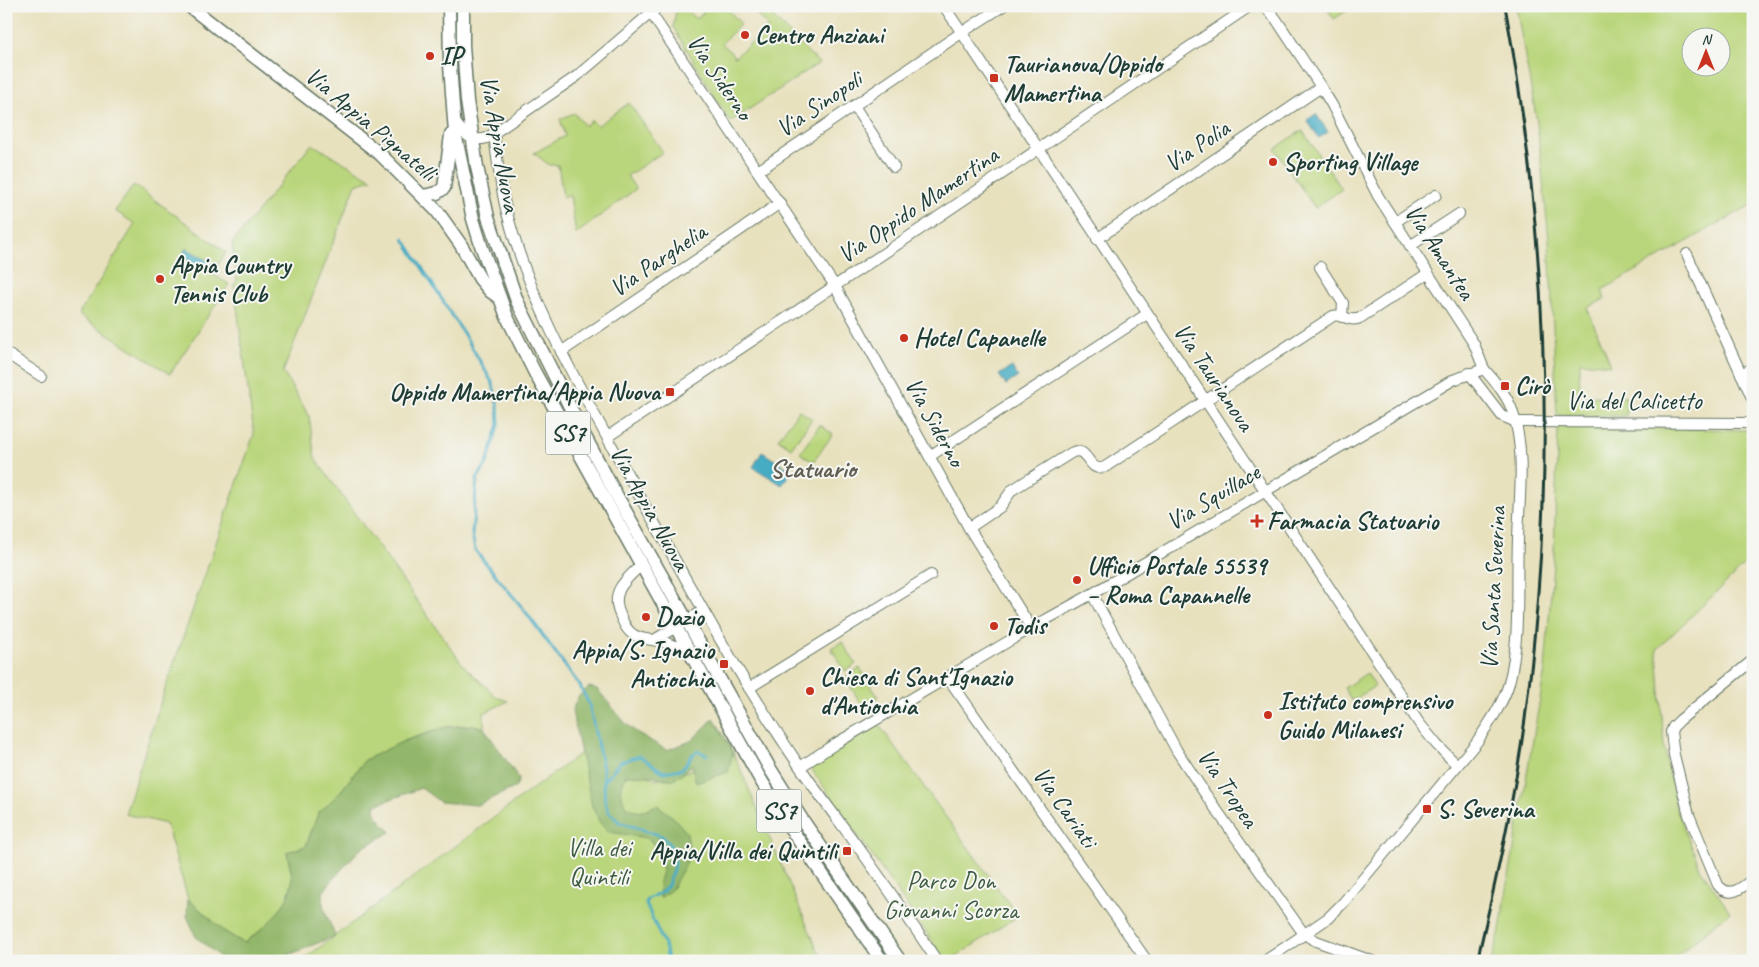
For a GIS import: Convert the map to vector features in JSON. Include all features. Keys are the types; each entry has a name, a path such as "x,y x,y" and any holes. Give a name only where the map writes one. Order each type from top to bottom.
{"main road":[{"name":"Via Appia Pignatelli","path":"189,6 388,160 423,196 452,231 485,285 500,298"},
{"name":"Via Appia Nuova","path":"449,6 449,51 456,143 473,219 481,245 500,298 520,344 641,565 681,624 788,797 900,961"},
{"name":"Via Appia Nuova","path":"463,6 464,62 468,116 472,138 488,217 517,301 681,624 689,652 776,805 882,961"},
{"path":"423,196 437,193 444,188 453,118"},
{"path":"500,298 517,301"}],"street":[{"name":"Via Taurianova","path":"944,6 1419,723 1457,765"},
{"name":"Via Sinopoli","path":"758,172 1003,6"},
{"name":"Via Oppido Mamertina","path":"607,438 1250,6"},
{"name":"Via Amantea","path":"1264,6 1276,19 1332,104 1369,180 1394,222 1474,344 1484,369 1505,396 1516,422"},
{"path":"453,118 462,132 472,138 486,139 577,76 653,9"},
{"name":"Via Siderno","path":"653,9 758,172 835,286 969,528 1031,628"},
{"name":"Via Polia","path":"1097,239 1321,87"},
{"path":"854,106 894,167"},
{"name":"Via Appia Nuova","path":"494,134 498,173 516,246 542,314 607,438 703,611 749,688 800,767 865,856 937,961"},
{"path":"1394,222 1436,194"},
{"name":"Via Parghelia","path":"561,352 780,203"},
{"path":"1410,246 1459,214"},
{"path":"1687,254 1753,400"},
{"path":"1320,267 1343,303 1342,317"},
{"path":"969,528 1002,506 1012,490 1071,453 1078,450 1082,451 1094,467 1098,469 1103,468 1332,316 1337,315 1352,320 1360,318 1428,274"},
{"path":"930,456 1147,314"},
{"path":"6,353 41,376"},
{"path":"1741,374 1753,368"},
{"name":"Via Squillace","path":"800,767 835,744 1445,385 1469,373 1484,369"},
{"path":"1469,373 1502,416 1516,422"},
{"name":"Via del Calicetto","path":"1516,422 1753,423"},
{"name":"Via Santa Severina","path":"1265,961 1328,918 1343,903 1476,743 1494,715 1508,685 1517,632 1520,482 1516,422"},
{"path":"641,565 621,586 616,597 616,606 623,622 630,632 641,638 667,643 689,652"},
{"path":"749,688 931,575"},
{"name":"Via Tropea","path":"1092,594 1178,751 1206,795 1304,934 1316,941 1372,961"},
{"path":"654,640 703,611"},
{"path":"1753,660 1680,720 1673,727 1671,735 1674,755 1690,815 1718,885 1725,891 1732,892 1753,879"},
{"name":"Via Cariati","path":"948,678 1147,961"}],"green space":[{"path":"677,6 681,6 696,19 705,11 701,6 725,6 741,24 722,43 735,57 768,27 749,6 762,6 819,63 730,122 673,27"},
{"path":"1325,6 1354,6 1334,19"},
{"path":"1516,6 1753,6 1753,204 1602,290 1605,299 1587,308 1611,365 1580,362 1579,396 1626,397 1626,416 1557,415 1549,240 1537,122"},
{"path":"629,103 663,152 627,176 636,189 576,234 570,196 563,197 558,165 549,165 534,153 565,136 560,119 574,113 585,126 592,120 597,126"},
{"path":"1302,130 1342,189 1315,208 1275,149"},
{"path":"312,144 372,179 356,184 283,372 309,416 315,458 463,665 498,698 508,701 484,713 484,728 474,725 446,727 404,741 365,760 340,792 318,814 306,846 287,852 292,879 287,899 268,924 244,943 225,932 188,899 166,824 125,814 163,695 254,434 234,285 237,281 232,243"},
{"name":"Appia Country Tennis Club","path":"134,185 226,252 212,274 229,284 170,374 80,316 80,312 135,224 115,211"},
{"path":"799,410 812,419 791,448 778,439"},
{"path":"820,425 833,434 813,462 800,453"},
{"path":"1558,426 1745,430 1753,432 1753,557 1657,649 1664,746 1676,807 1700,868 1730,912 1670,961 1491,961 1499,935 1545,670 1554,551"},
{"path":"842,642 856,664 845,671 831,648"},
{"path":"860,668 878,697 862,706 845,677"},
{"path":"1367,673 1375,686 1352,701 1344,688"},
{"path":"589,687 597,689 626,724 640,735 667,750 691,741 714,718 733,752 728,772 696,783 692,765 674,780 653,776 626,775 620,790 625,806 639,812 657,805 673,817 687,833 690,856 672,889 660,898 659,881 663,868 657,848 647,838 609,832 600,823 592,806 572,711 578,697"},
{"path":"474,725 484,728 519,779 516,787 477,805 440,802 421,788 375,805 376,815 391,832 360,849 323,892 323,906 335,936 274,961 225,961 196,937 187,916 188,899 225,932 244,943 275,916 287,898 292,879 287,852 306,846 318,814 340,792 365,760 404,741 446,727"},
{"name":"Parco Don Giovanni Scorza","path":"879,725 1018,916 949,961 946,961 809,766"},
{"name":"Villa dei Quintili","path":"605,735 639,770 655,780 671,778 733,752 818,951 828,961 301,961"}],"water":[{"path":"1316,114 1328,132 1319,138 1307,120"},
{"path":"186,248 210,262 204,271 181,257"},
{"path":"1012,367 1018,377 1006,385 999,375"},
{"path":"762,452 792,471 782,485 753,467"}],"waterway":[{"path":"404,239 493,384 498,407 499,424 487,463 477,479 472,534 475,550 525,611 580,686 589,704 603,769 605,801 609,812 619,822 662,836 673,849 675,863 668,885 662,892 647,899 646,904 666,949 668,961"},
{"path":"604,781 620,762 640,756 663,772 682,769 693,754 698,751 707,755"}],"railway":[{"path":"1477,961 1516,780 1535,629 1542,540 1544,362 1539,273 1520,95 1505,6"}],"place":[{"name":"Centro Anziani","path":"745,35"},
{"name":"IP","path":"430,56"},
{"name":"Taurianova/Oppido Mamertina","path":"994,78"},
{"name":"Sporting Village","path":"1273,162"},
{"name":"Appia Country Tennis Club","path":"160,279"},
{"name":"Hotel Capanelle","path":"904,338"},
{"name":"Cirò","path":"1505,386"},
{"name":"Oppido Mamertina/Appia Nuova","path":"670,392"},
{"name":"Farmacia Statuario","path":"1257,521"},
{"name":"Ufficio Postale 55539 – Roma Capannelle","path":"1077,580"},
{"name":"Dazio","path":"646,617"},
{"name":"Todis","path":"994,626"},
{"name":"Appia/S. Ignazio Antiochia","path":"724,664"},
{"name":"Chiesa di Sant'Ignazio d'Antiochia","path":"810,691"},
{"name":"Istituto comprensivo Guido Milanesi","path":"1268,715"},
{"name":"S. Severina","path":"1427,809"},
{"name":"Appia/Villa dei Quintili","path":"847,851"}],"district":[{"name":"Statuario","path":"813,468"}]}
